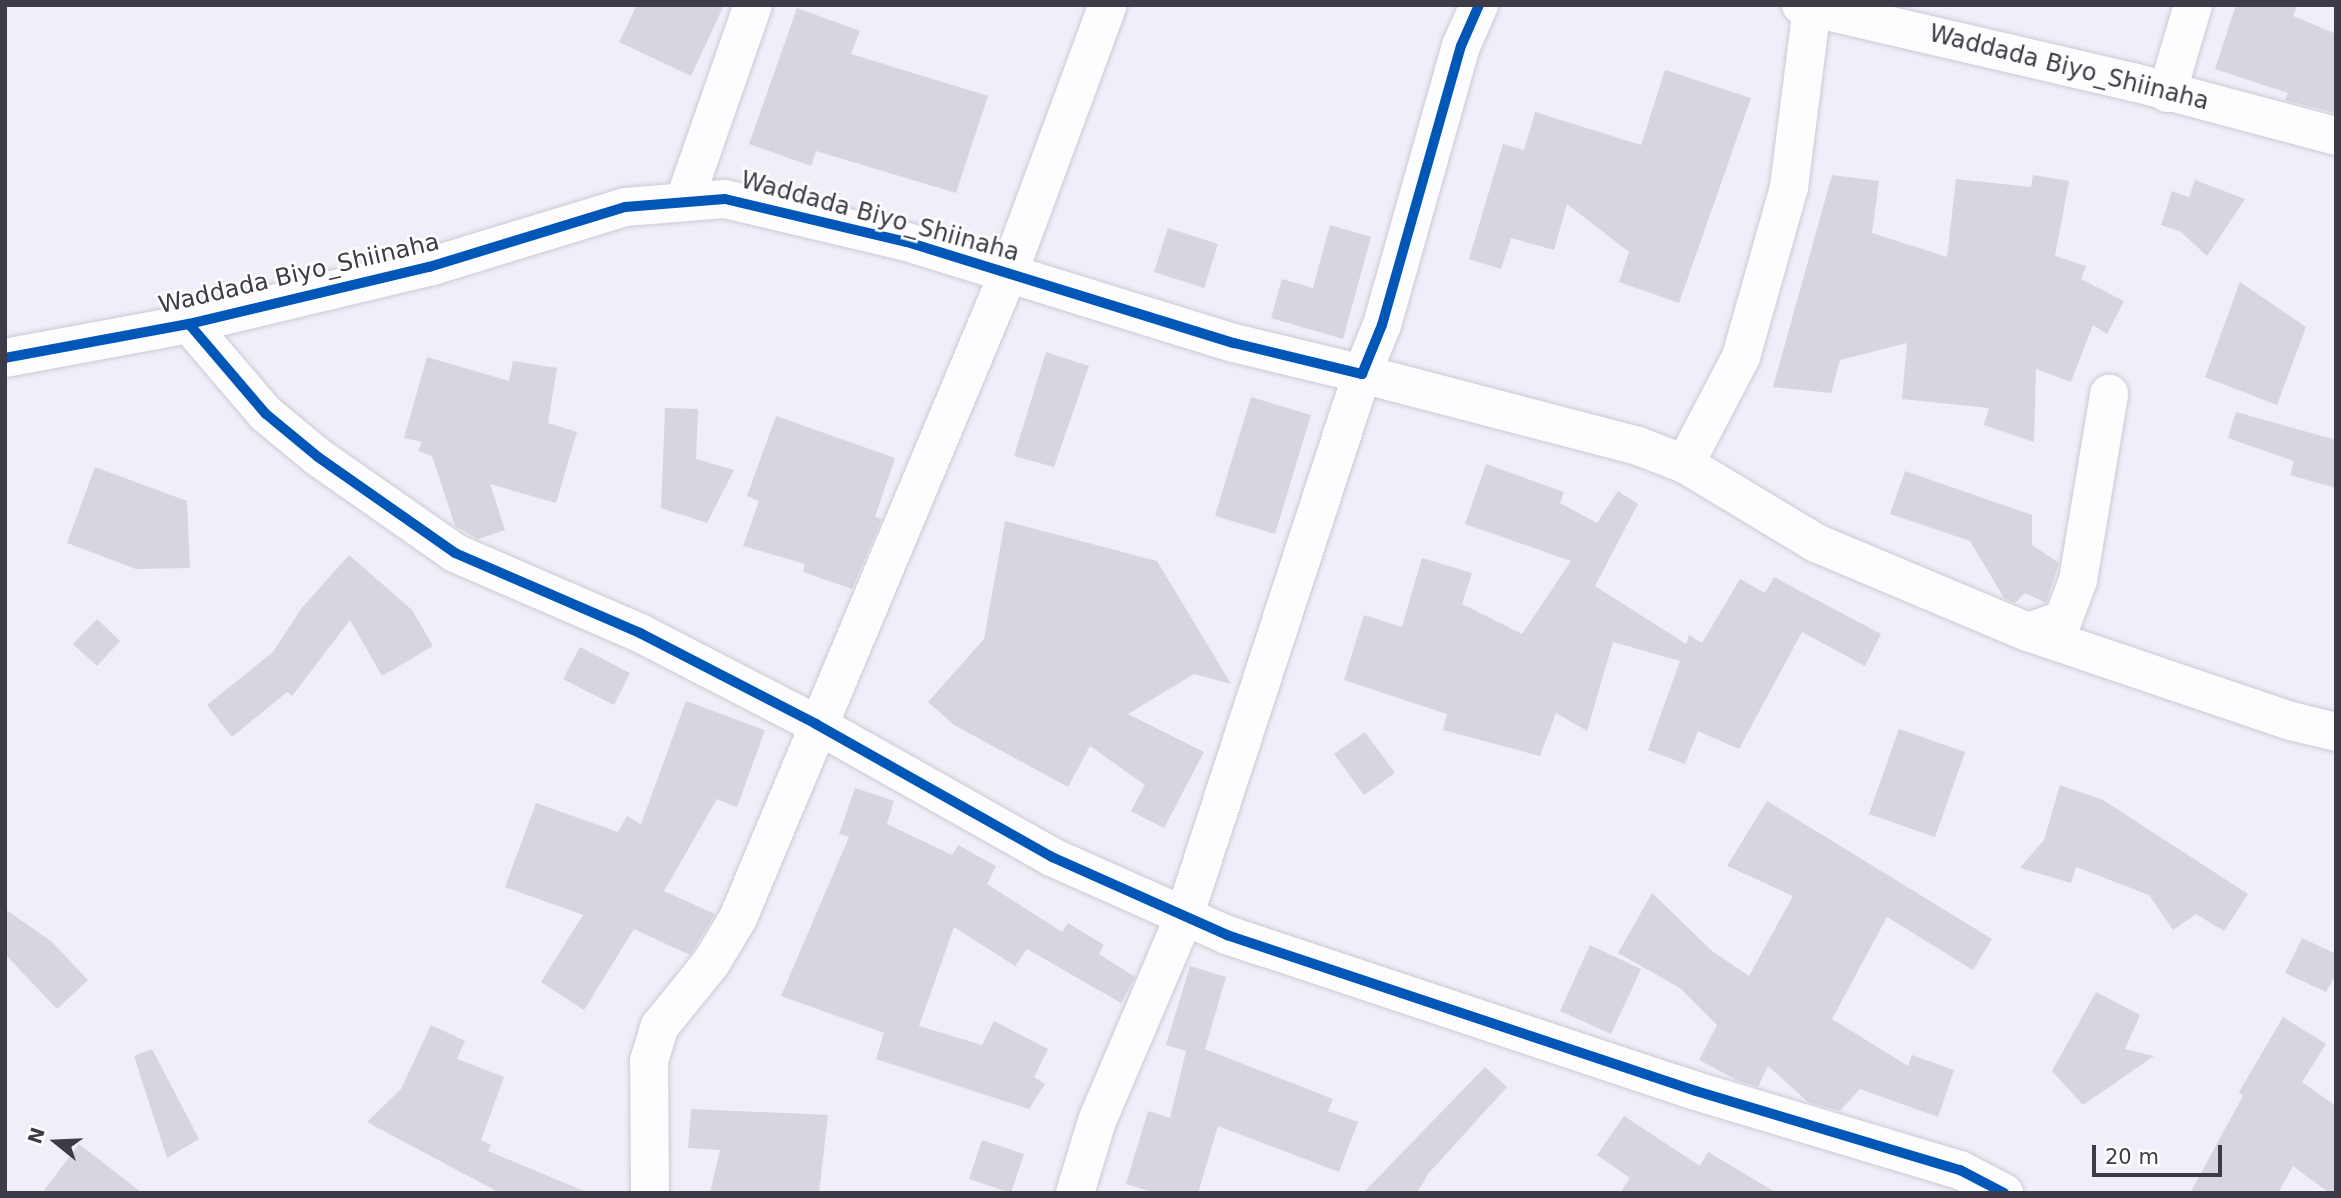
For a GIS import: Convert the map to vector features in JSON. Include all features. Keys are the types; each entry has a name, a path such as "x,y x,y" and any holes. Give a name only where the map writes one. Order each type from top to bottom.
{"street":[{"path":"684,202 753,5"},
{"path":"650,1193 649,1061 660,1027 711,963 738,918 816,724 1009,272 1108,5"},
{"path":"1075,1193 1097,1121 1184,917 1362,374 1382,325 1461,46 1479,5"},
{"path":"2167,93 2193,5"},
{"path":"1685,464 1741,357 1789,187 1827,8"},
{"name":"Waddada Biyo_Shiinaha","path":"1827,8 2336,135"},
{"name":"Waddada Biyo_Shiinaha","path":"5,358 189,324 429,267 625,207 724,199 907,242 1234,343 1639,446 1685,464 1816,543 2028,632 2291,721 2336,732"},
{"path":"189,324 267,414 318,457 454,553 640,633 816,724 1052,858 1184,917 1696,1091 1960,1170 2004,1193"},
{"path":"2028,632 2063,620 2078,580 2109,394"}],"building":[{"path":"637,5 724,5 691,76 619,42"},
{"path":"2236,5 2297,5 2293,16 2336,34 2336,113 2285,100 2288,93 2215,69"},
{"path":"797,8 860,31 851,54 988,96 956,193 816,151 811,166 749,144"},
{"path":"1665,70 1751,98 1679,303 1619,282 1629,252 1567,204 1554,250 1511,238 1501,269 1469,259 1503,144 1524,150 1535,112 1641,145"},
{"path":"1832,175 1879,181 1872,233 1947,257 1956,179 2031,187 2033,175 2069,181 2055,256 2086,266 2081,279 2124,301 2107,334 2093,325 2071,382 2036,369 2034,442 1984,425 1989,408 1902,399 1907,343 1840,360 1831,393 1773,387"},
{"path":"2195,180 2245,199 2207,256 2181,232 2161,225 2172,191 2189,197"},
{"path":"1330,225 1371,237 1343,339 1271,318 1282,279 1313,288"},
{"path":"1168,228 1218,244 1204,288 1154,272"},
{"path":"2240,282 2306,327 2277,405 2205,377"},
{"path":"1046,352 1089,366 1054,467 1014,456"},
{"path":"427,357 509,381 513,361 557,368 548,423 577,432 556,503 490,484 505,530 478,539 455,526 432,456 418,451 422,442 404,438"},
{"path":"1251,397 1311,415 1275,534 1215,516"},
{"path":"665,408 698,409 696,459 734,470 707,523 661,508"},
{"path":"2236,412 2336,440 2336,488 2290,475 2294,461 2228,438"},
{"path":"776,416 895,458 875,517 882,519 852,589 803,572 805,564 743,546 759,501 747,496"},
{"path":"1486,464 1564,492 1560,503 1597,523 1618,491 1638,504 1595,586 1686,644 1689,635 1702,643 1740,579 1765,593 1774,577 1881,634 1865,666 1802,632 1739,749 1698,731 1685,764 1648,750 1680,661 1613,642 1587,731 1556,713 1540,756 1443,730 1447,714 1344,680 1364,615 1402,627 1422,558 1472,573 1462,604 1522,634 1571,561 1465,524"},
{"path":"95,467 187,501 190,568 136,569 67,543"},
{"path":"1905,471 2032,515 2032,545 2059,563 2046,603 2025,593 2015,603 2004,598 1970,541 1890,514"},
{"path":"1005,521 1157,561 1231,684 1194,674 1128,714 1204,752 1164,828 1131,811 1145,785 1090,746 1068,787 954,725 928,702 984,639"},
{"path":"349,555 412,610 433,646 382,676 350,620 292,696 287,692 232,737 207,705 273,652 301,609"},
{"path":"97,619 120,641 97,666 73,644"},
{"path":"580,647 630,673 614,705 563,679"},
{"path":"686,701 765,730 737,807 717,799 664,891 715,914 690,955 634,929 584,1010 541,982 583,915 505,887 536,803 618,832 627,816 641,824"},
{"path":"1899,729 1965,752 1935,837 1869,814"},
{"path":"1365,732 1395,773 1364,795 1334,754"},
{"path":"2060,785 2103,800 2248,894 2224,931 2196,914 2173,930 2149,895 2076,867 2071,883 2020,868 2044,840"},
{"path":"855,788 894,801 887,824 952,855 958,845 996,866 987,884 1062,932 1068,923 1104,945 1099,954 1135,977 1121,1003 1027,949 1015,966 954,927 919,1026 982,1045 994,1021 1048,1049 1034,1077 1045,1084 1029,1109 876,1059 884,1033 781,996 849,837 839,834"},
{"path":"1767,801 1992,939 1973,970 1887,917 1832,1019 1908,1066 1912,1055 1954,1070 1938,1117 1860,1089 1840,1111 1808,1102 1768,1066 1758,1087 1739,1081 1699,1060 1717,1025 1680,988 1618,953 1652,893 1712,951 1749,976 1793,896 1727,866"},
{"path":"5,909 52,942 88,980 57,1009 5,954"},
{"path":"2302,938 2336,954 2336,974 2326,992 2285,973"},
{"path":"1590,945 1641,969 1611,1034 1560,1011"},
{"path":"1190,966 1226,977 1205,1049 1333,1099 1328,1111 1358,1122 1339,1172 1218,1126 1198,1193 1156,1193 1126,1184 1148,1111 1170,1118 1186,1051 1166,1045"},
{"path":"2096,992 2140,1015 2125,1049 2154,1056 2083,1105 2052,1071"},
{"path":"2283,1017 2326,1044 2302,1082 2336,1106 2336,1193 2329,1193 2293,1166 2278,1193 2190,1193 2243,1096 2239,1092"},
{"path":"431,1025 465,1041 457,1059 504,1077 481,1140 491,1145 488,1151 589,1193 500,1193 367,1122 401,1089"},
{"path":"152,1049 199,1139 167,1158 134,1056"},
{"path":"1485,1067 1507,1087 1428,1174 1417,1193 1363,1193"},
{"path":"691,1109 828,1115 819,1193 710,1193 720,1150 688,1148"},
{"path":"1624,1116 1700,1166 1708,1152 1777,1193 1620,1193 1630,1178 1597,1155"},
{"path":"982,1140 1024,1154 1011,1193 969,1179"},
{"path":"79,1144 142,1193 42,1193"}],"cycle path":[{"path":"5,358 189,324 429,267 625,207 725,199 907,242 1234,343 1362,374 1382,325 1461,46 1479,5"},
{"path":"189,324 266,414 318,457 455,553 640,633 816,724 1052,857 1227,935 1696,1091 1960,1170 2004,1193"}]}
